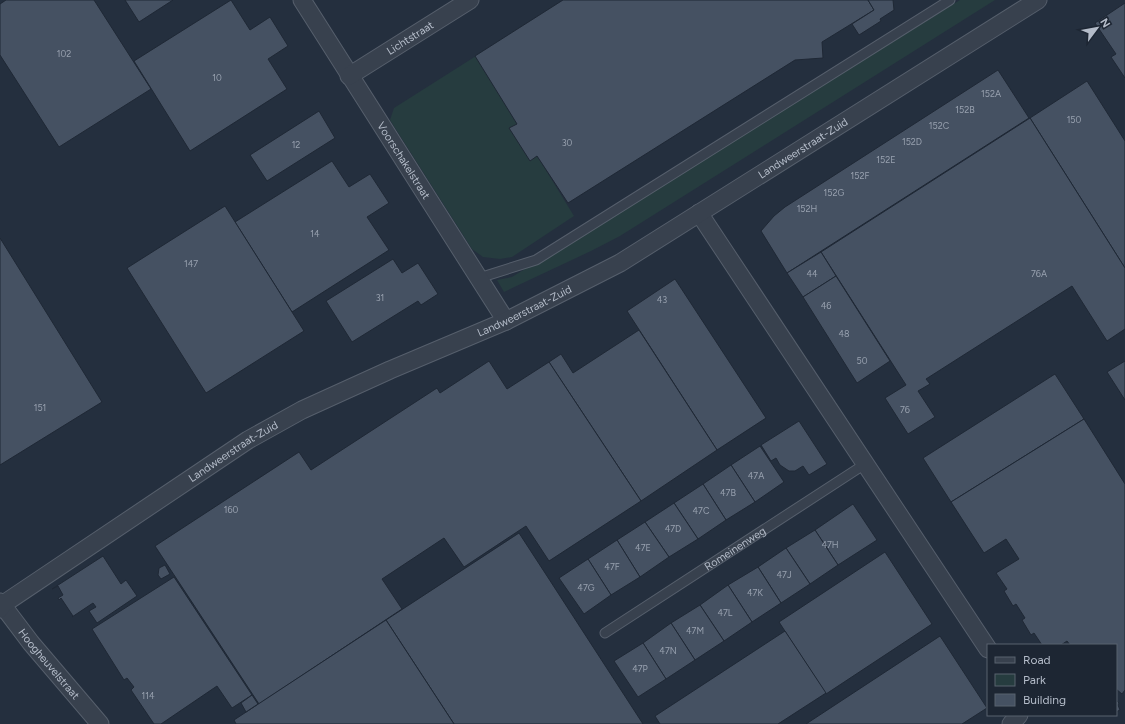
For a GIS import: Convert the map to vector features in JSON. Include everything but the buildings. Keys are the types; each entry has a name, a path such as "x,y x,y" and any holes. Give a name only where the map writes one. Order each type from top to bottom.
{"street":[{"name":"Voorschakelstraat","path":"302,0 506,321"},
{"name":"Lichtstraat","path":"349,76 470,0"},
{"name":"Landweerstraat-Zuid","path":"1,605 248,440 309,407 390,370 506,321 620,263 1038,0"},
{"path":"699,213 987,647"},
{"name":"Hoogheuvelstraat","path":"1,605 100,724"},
{"path":"1012,724 1018,716"}],"lane":[{"path":"479,278 536,260 950,0"},
{"name":"Romeinenweg","path":"605,633 865,464"}],"green space":[{"path":"960,0 995,0 620,236 504,292 497,280 512,277 657,189"},
{"path":"476,56 574,216 512,257 500,259 483,257 472,249 390,120 394,108"}]}
